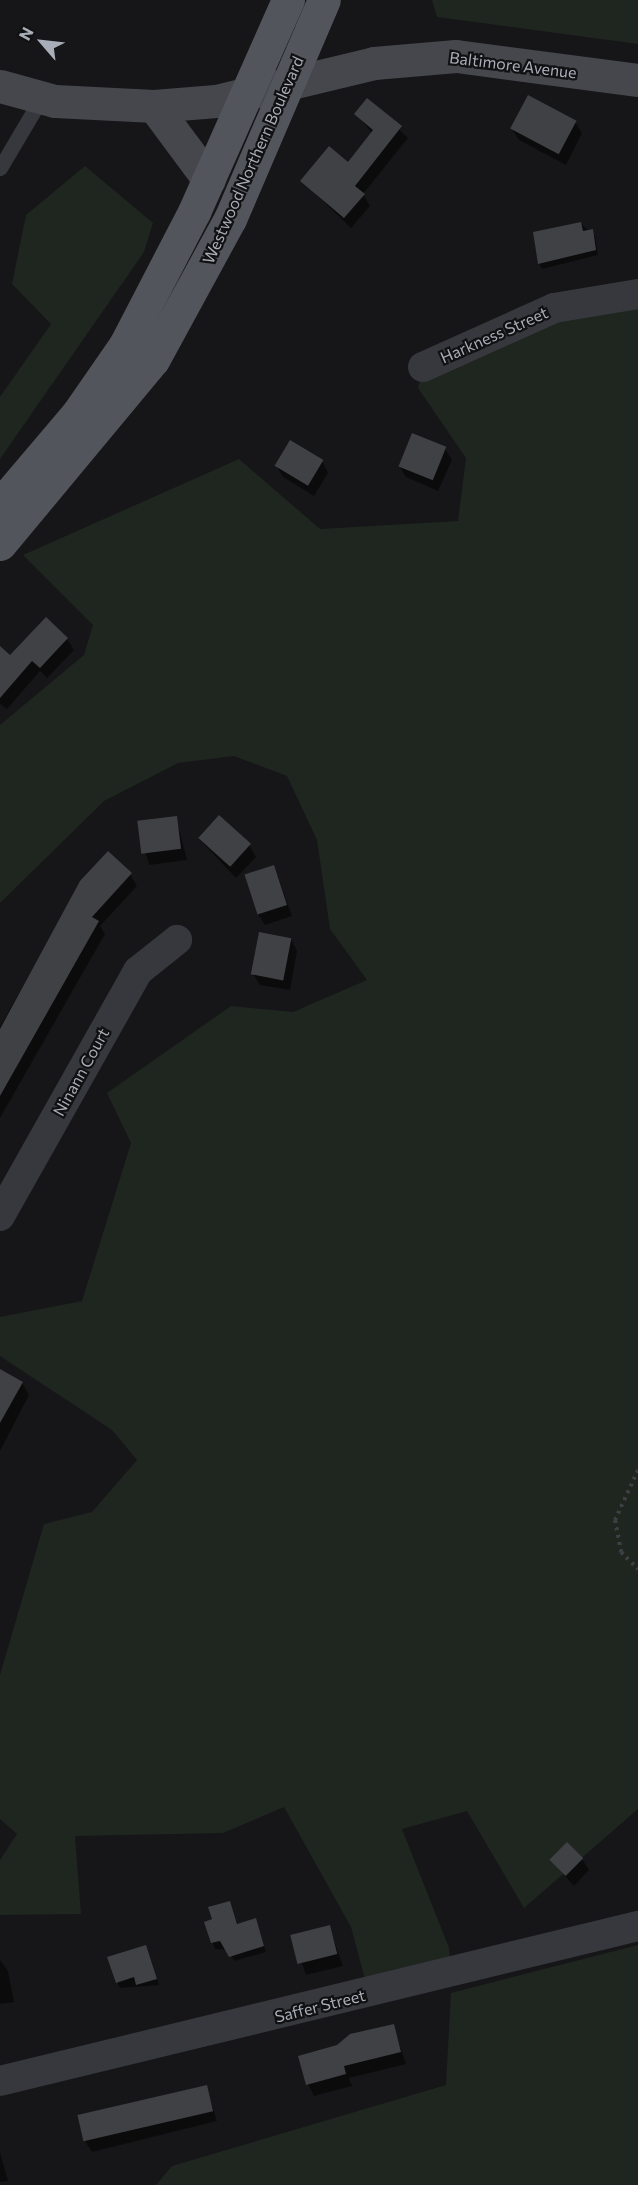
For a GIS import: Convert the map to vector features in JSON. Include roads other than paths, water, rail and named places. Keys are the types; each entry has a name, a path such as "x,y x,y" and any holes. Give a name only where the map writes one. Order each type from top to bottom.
{"main road":[{"name":"Westwood Northern Boulevard","path":"0,505 78,413 125,345 209,180 288,0"},
{"name":"Westwood Northern Boulevard","path":"0,544 153,360 218,244 324,0"}],"street":[{"name":"Baltimore Avenue","path":"0,86 42,97 154,106 246,94 374,63 456,56 638,81"},
{"path":"154,106 209,180"},
{"name":"Harkness Street","path":"423,367 554,308 638,294"},
{"name":"Ninann Court","path":"0,1216 138,971 177,940"},
{"name":"Saffer Street","path":"0,2082 638,1926"}],"lane":[{"path":"0,168 42,97"}]}
